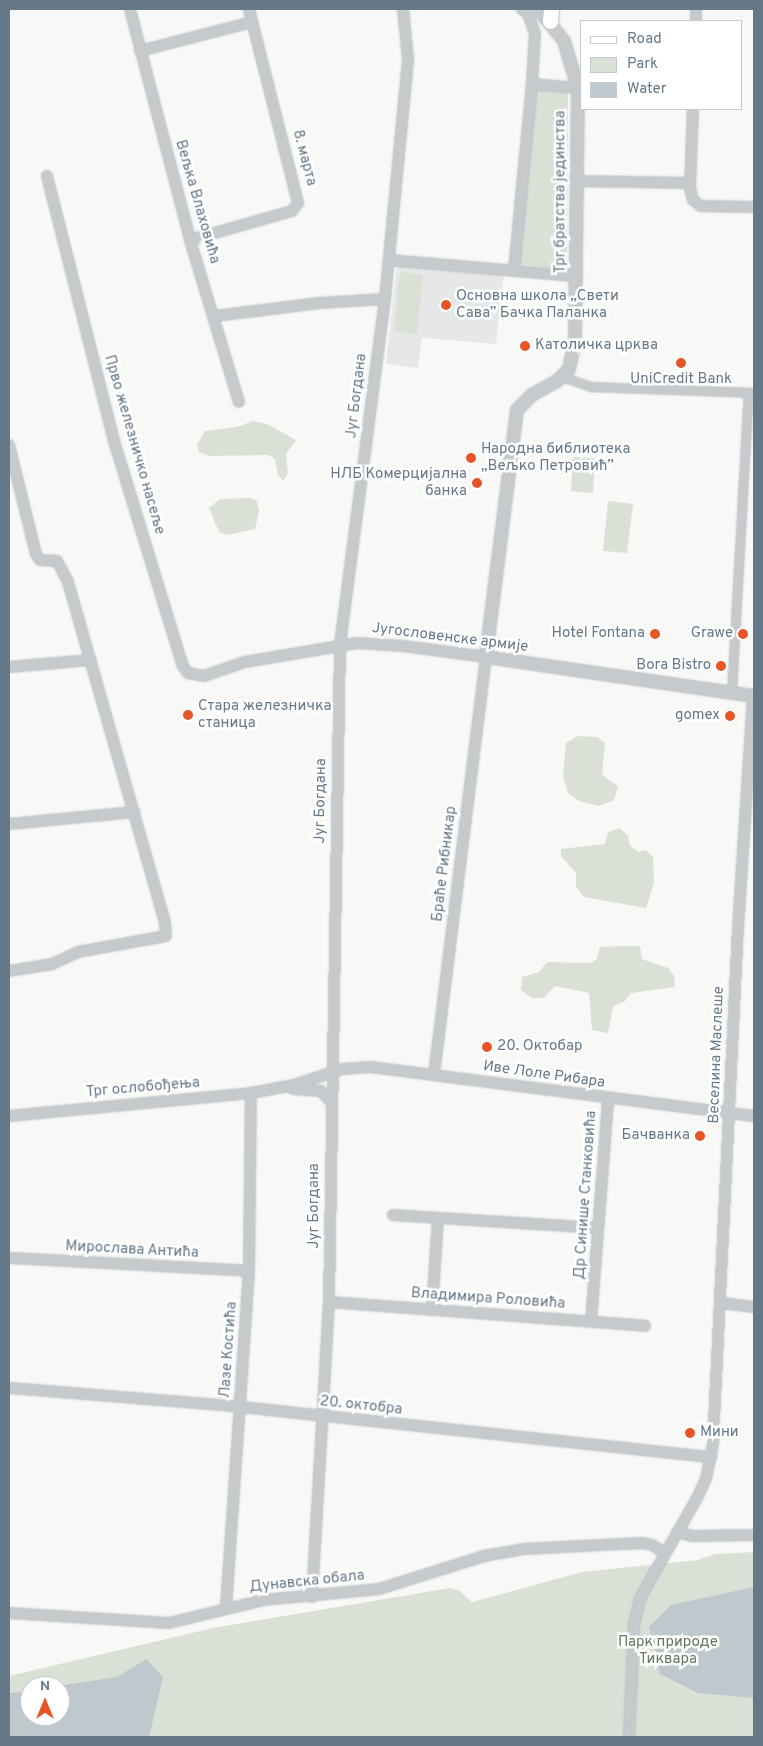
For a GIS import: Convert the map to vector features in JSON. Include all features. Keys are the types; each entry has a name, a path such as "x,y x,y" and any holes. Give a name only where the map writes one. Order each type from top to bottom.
{"street":[{"name":"Вељка Влаховића","path":"130,9 190,240 215,316 239,402"},
{"name":"8. марта","path":"190,240 292,211 298,203 249,9"},
{"name":"Југ Богдана","path":"312,1597 324,1417 329,1302 330,1101 340,645 389,260 408,59 403,9"},
{"name":"Трг братства јединства","path":"514,270 532,84 535,33 528,14 522,9"},
{"name":"Трг братства јединства","path":"538,9 551,15 571,58 578,88 579,144 575,181 577,276 572,362 562,377"},
{"path":"140,51 252,22"},
{"path":"532,84 578,88"},
{"path":"693,110 690,195 701,206 754,207"},
{"name":"Прво железничко насеље","path":"47,176 114,441 183,666 194,676 204,676"},
{"path":"575,181 690,183"},
{"path":"389,260 577,276"},
{"path":"215,316 319,303 385,299"},
{"path":"486,657 517,410 532,395 562,377 591,387 752,393 732,693"},
{"path":"9,445 36,554 40,560 57,561 65,572 134,812 166,936 78,952 52,964 9,971"},
{"name":"Југословенске армије","path":"204,676 245,662 340,645 403,646 754,696"},
{"name":"Браће Рибникар","path":"434,1074 486,657"},
{"path":"9,667 91,660"},
{"name":"Веселина Маслеше","path":"629,1737 636,1613 646,1581 697,1498 711,1457 722,1303 730,1113 754,696"},
{"path":"9,824 134,812"},
{"name":"Иве Лоле Рибара","path":"331,1072 371,1067 608,1099 754,1116"},
{"name":"Трг ослобођења","path":"279,1089 331,1072"},
{"name":"Трг ослобођења","path":"9,1116 279,1089 315,1089 327,1095 330,1101"},
{"name":"Лазе Костића","path":"226,1608 249,1271 251,1093"},
{"name":"Др Синише Станковића","path":"591,1322 608,1099"},
{"path":"393,1215 598,1228"},
{"path":"432,1310 438,1218"},
{"name":"Мирослава Антића","path":"12,1258 249,1271"},
{"name":"Владимира Роловића","path":"329,1302 645,1326"},
{"path":"722,1303 754,1307"},
{"name":"20. октобра","path":"9,1388 240,1408 711,1457"},
{"path":"677,1532 692,1536 754,1535"},
{"name":"Дунавска обала","path":"9,1613 156,1624 263,1600 312,1597 379,1589 484,1556 523,1549 642,1543 652,1545 663,1552"}],"shaded area":[{"name":"Основна школа „Свети Сава” Бачка Паланка","path":"397,265 504,273 496,344 422,338 418,368 386,364"}],"green space":[{"path":"536,87 568,90 567,270 519,264"},
{"path":"400,272 423,275 417,334 394,331"},
{"path":"253,421 267,424 296,440 286,454 288,473 283,481 278,475 275,459 268,455 210,456 199,452 197,445 205,431 237,427"},
{"path":"573,457 595,458 593,493 571,491"},
{"path":"250,498 257,501 259,511 255,529 227,535 219,532 209,508 220,499"},
{"path":"608,501 633,504 627,553 603,551"},
{"path":"578,736 597,737 605,743 602,774 618,787 614,800 599,806 579,801 568,793 563,776 566,743"},
{"path":"620,828 628,836 630,845 638,852 646,850 653,857 654,883 646,908 584,897 576,887 576,873 561,856 561,849 605,844 608,832"},
{"path":"640,946 642,959 668,968 674,976 675,987 631,993 625,1001 613,1007 608,1033 592,1030 589,993 555,986 544,998 532,998 521,990 522,977 539,972 547,962 590,963 597,959 600,947"},
{"name":"Парк природе Тиквара","path":"754,1552 754,1737 9,1737 9,1676 213,1628 450,1588 460,1591 472,1602 582,1572 698,1560 715,1554"}],"water":[{"path":"754,1587 754,1698 698,1693 660,1674 649,1627 671,1605"},
{"path":"146,1659 163,1677 149,1737 9,1737 9,1693 20,1692 20,1726 70,1726 70,1684 117,1677"}],"place":[{"name":"Основна школа „Свети Сава” Бачка Паланка","path":"446,305"},
{"name":"Католичка црква","path":"525,346"},
{"name":"UniCredit Bank","path":"681,363"},
{"name":"Народна библиотека „Вељко Петровић”","path":"471,458"},
{"name":"НЛБ Комерцијална банка","path":"477,483"},
{"name":"Hotel Fontana","path":"655,634"},
{"name":"Grawe","path":"743,634"},
{"name":"Bora Bistro","path":"721,666"},
{"name":"Стара железничка станица","path":"188,715"},
{"name":"gomex","path":"730,716"},
{"name":"20. Октобар","path":"487,1047"},
{"name":"Бачванка","path":"700,1136"},
{"name":"Мини","path":"690,1433"}]}
